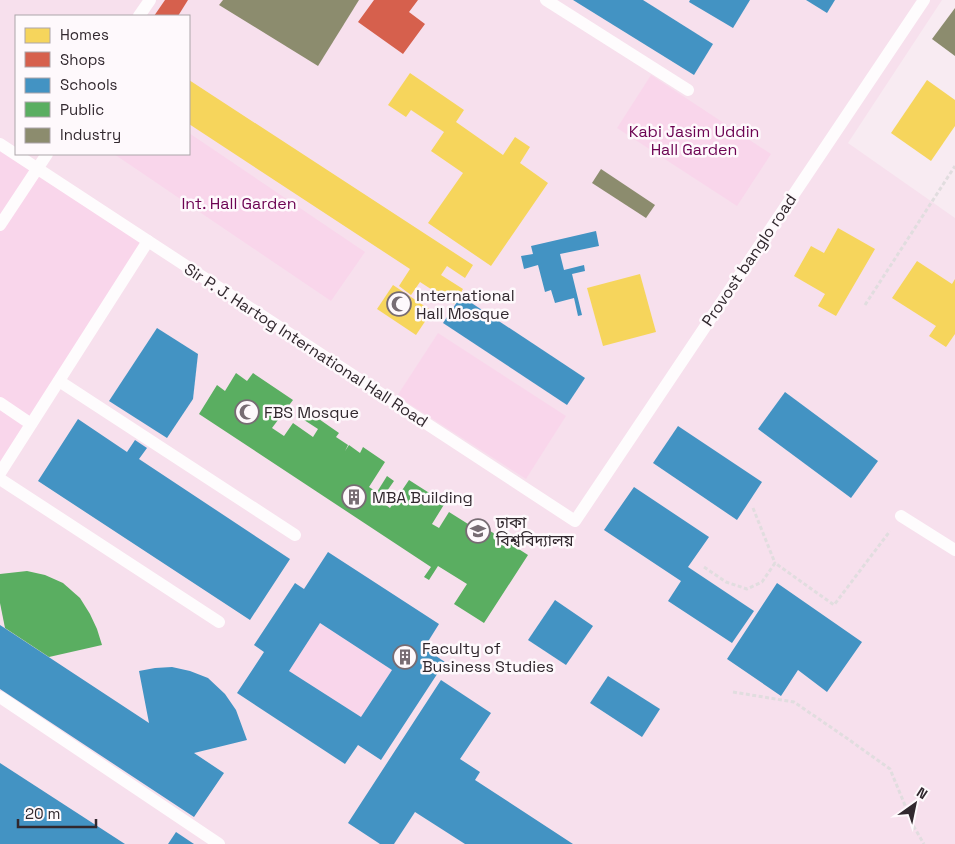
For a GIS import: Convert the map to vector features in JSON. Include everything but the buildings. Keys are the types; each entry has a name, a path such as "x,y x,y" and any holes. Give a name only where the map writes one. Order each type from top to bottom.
{"lane":[{"path":"140,15 150,0"},
{"path":"546,0 688,90"},
{"name":"Provost banglo road","path":"575,521 924,0"},
{"name":"Sir P. J. Hartog International Hall Road","path":"0,144 15,154"},
{"name":"Sir P. J. Hartog International Hall Road","path":"17,155 575,521"},
{"path":"0,224 46,155"},
{"path":"0,473 148,242"},
{"path":"59,381 295,535"},
{"path":"0,403 31,424"},
{"path":"0,479 220,622"},
{"path":"901,516 955,550"},
{"path":"0,697 219,844"}],"path":[{"path":"865,305 955,166"},
{"path":"754,508 775,563 834,605 901,516"},
{"path":"704,567 726,582 747,589 762,582 775,563"},
{"path":"733,692 794,702 890,769 914,827 924,844"}],"shaded area":[{"name":"ঢাকা বিশ্ববিদ্যালয়","path":"0,0 942,0 848,143 955,218 955,844 0,844"}],"green space":[{"name":"Kabi Jasim Uddin Hall Garden","path":"651,75 771,154 737,206 617,128"},
{"name":"Int. Hall Garden","path":"190,134 365,252 331,301 115,155 190,155"},
{"path":"0,148 33,169 0,219"},
{"path":"38,173 145,243 31,420 0,399 0,231"},
{"path":"438,333 566,416 526,479 397,396"},
{"path":"0,407 27,425 0,467"},
{"path":"320,623 392,670 361,717 289,671"}],"place":[{"name":"International Hall Mosque","path":"399,304"},
{"name":"FBS Mosque","path":"247,412"},
{"name":"MBA Building","path":"354,497"},
{"name":"ঢাকা বিশ্ববিদ্যালয়","path":"478,531"},
{"name":"Faculty of Business Studies","path":"405,657"}]}
